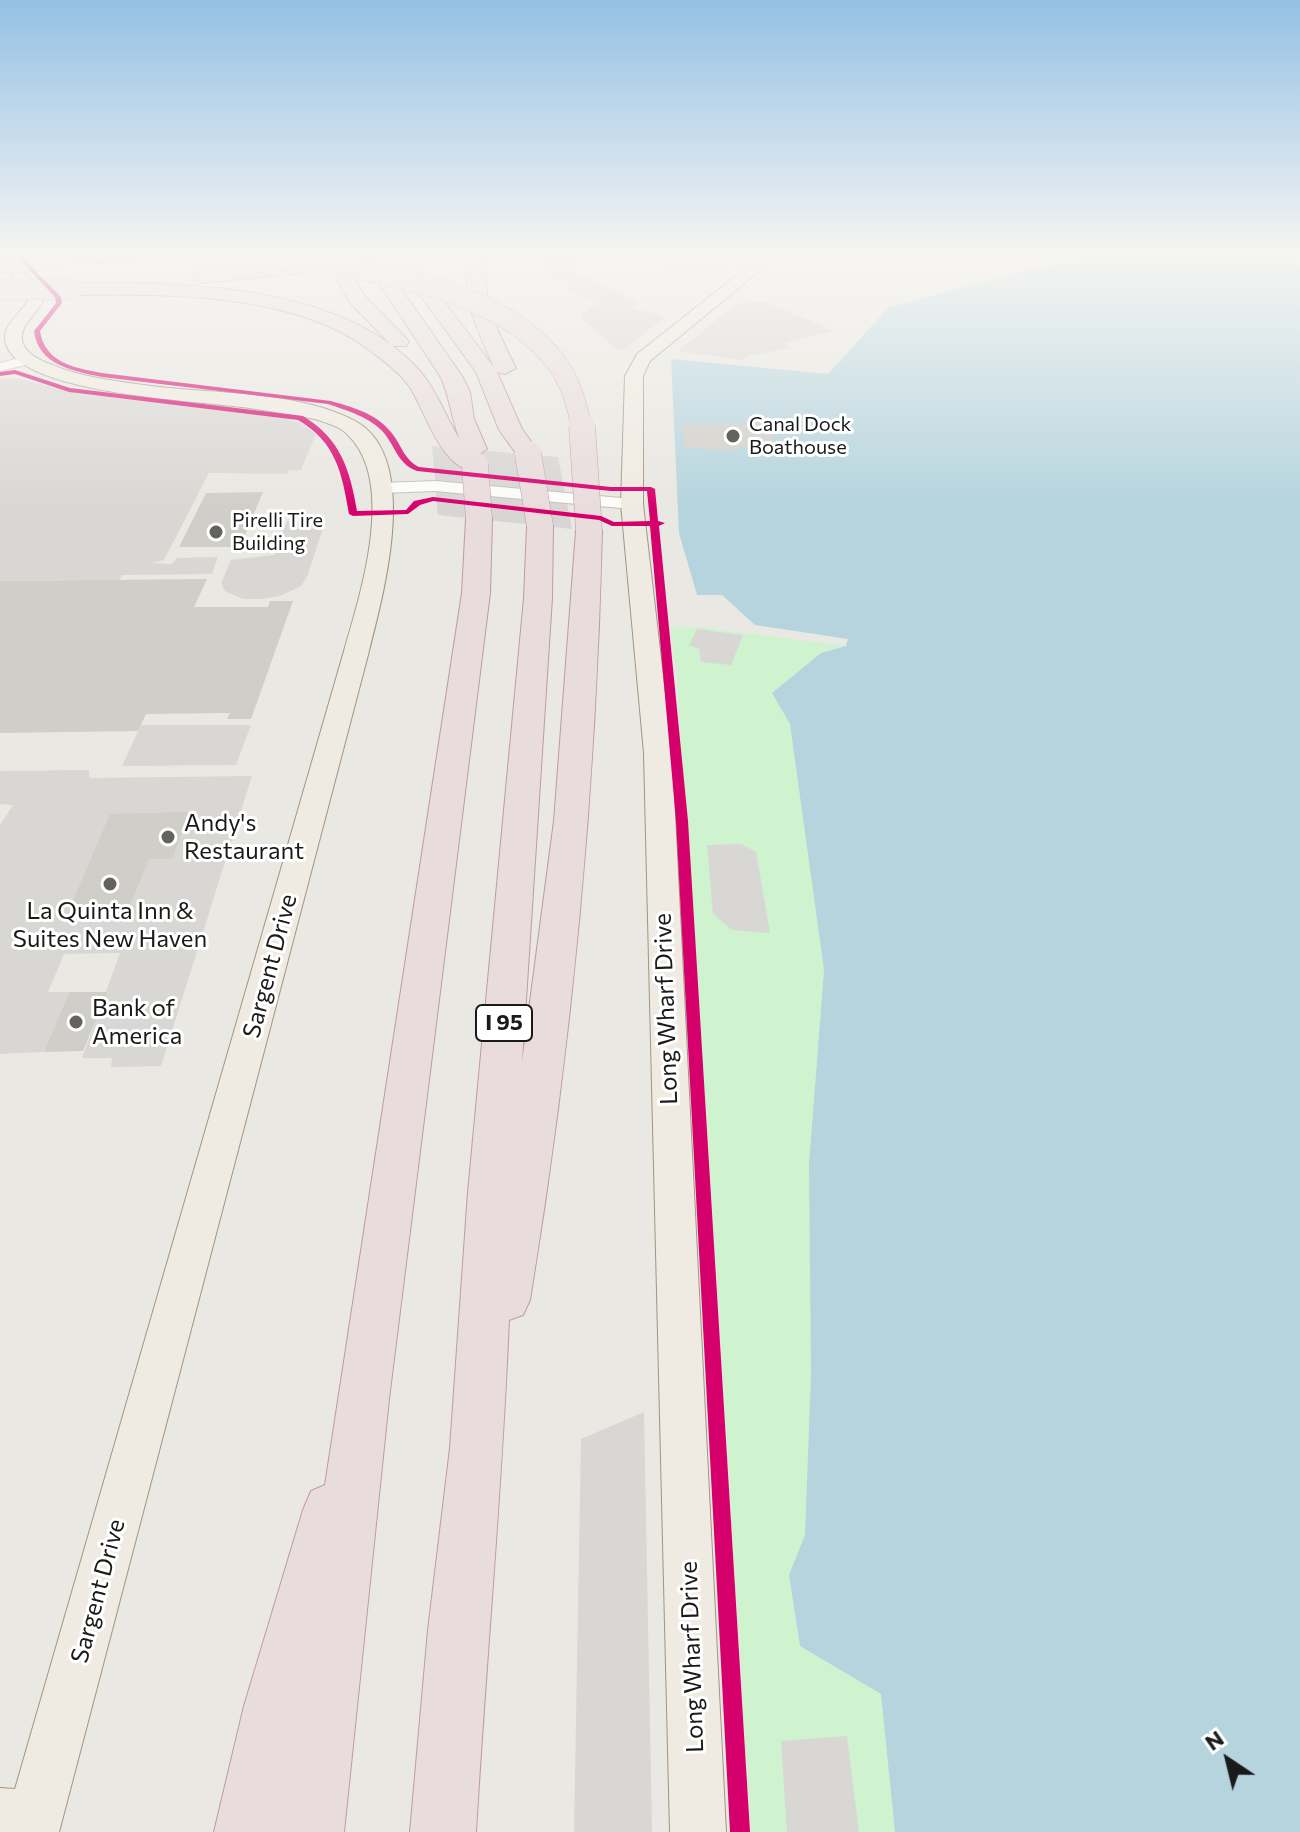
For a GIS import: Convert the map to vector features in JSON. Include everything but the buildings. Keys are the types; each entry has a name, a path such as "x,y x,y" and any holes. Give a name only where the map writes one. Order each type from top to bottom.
{"highway":[{"path":"363,338 409,371 468,454"},
{"path":"396,338 427,369 463,419"},
{"path":"311,1832 363,1399 456,749 479,566 479,519 459,392 427,338"},
{"name":"I 95","path":"443,1832 458,1630 477,1448 491,1192 538,598 540,526 527,452 511,430 486,371 463,338"},
{"path":"491,338 528,428 527,452"},
{"path":"477,1448 527,1183 571,830 585,661 589,531 586,458 578,409 558,364 534,338"},
{"path":"247,1832 275,1706 363,1399"}],"main road":[{"path":"12,364 18,354 13,338"},
{"name":"Long Wharf Drive","path":"665,338 636,368 632,504 658,753 698,1832"},
{"name":"Sargent Drive","path":"12,364 88,383 289,405 329,416 359,433 369,448 382,488 380,537 372,582 330,744 22,1822"}],"street":[{"path":"382,488 435,486 632,504"}],"shaded area":[{"path":"604,338 638,338 622,351"},
{"path":"693,338 803,338 784,343 790,348 746,356 742,360 678,351"},
{"path":"0,378 21,379 79,394 280,416 300,423 316,434 301,470 289,470 287,474 209,473 164,560 151,563 172,564 177,558 218,557 212,574 122,575 119,580 0,581"},
{"path":"432,446 558,457 572,529 438,515"},
{"path":"287,521 325,522 307,577 301,586 280,596 262,599 243,599 225,591 221,583 231,560 274,555"},
{"path":"697,629 743,635 731,665 701,662 699,649 689,645"},
{"path":"141,725 251,725 236,765 122,766"},
{"path":"89,770 89,778 252,776 161,1066 111,1067 112,1058 82,1058 120,953 64,954 48,992 69,992 44,1052 0,1054 0,825 13,805 0,804 0,771"},
{"path":"741,844 756,852 770,933 732,930 713,914 707,845"},
{"path":"644,1412 652,1832 574,1832 581,1439"},
{"path":"847,1736 859,1832 787,1832 781,1741"}],"green space":[{"path":"670,627 698,627 846,646 821,653 772,693 790,724 824,970 809,1164 811,1373 805,1535 789,1575 800,1646 881,1694 895,1832 751,1832 707,1123 683,813 677,677"}],"water":[{"path":"860,338 1300,338 1300,1832 895,1832 881,1694 800,1646 789,1575 805,1535 811,1373 809,1164 824,970 790,724 772,693 821,653 846,646 848,639 755,625 722,595 697,595 679,533 671,359 828,374"}],"cycle path":[{"path":"38,338 43,351 51,358 70,367 102,375 329,402 356,411 386,431 406,461 417,469 611,489 651,489 682,821 740,1832"},
{"path":"0,374 15,372 69,390 300,418 324,435 339,458 353,514 408,512 417,503 433,499 601,518 612,524 661,523"}],"place":[{"name":"Canal Dock Boathouse","path":"733,436"},
{"name":"Pirelli Tire Building","path":"216,532"},
{"name":"Andy's Restaurant","path":"168,837"},
{"name":"La Quinta Inn & Suites New Haven","path":"110,884"},
{"name":"Bank of America","path":"76,1022"}]}
